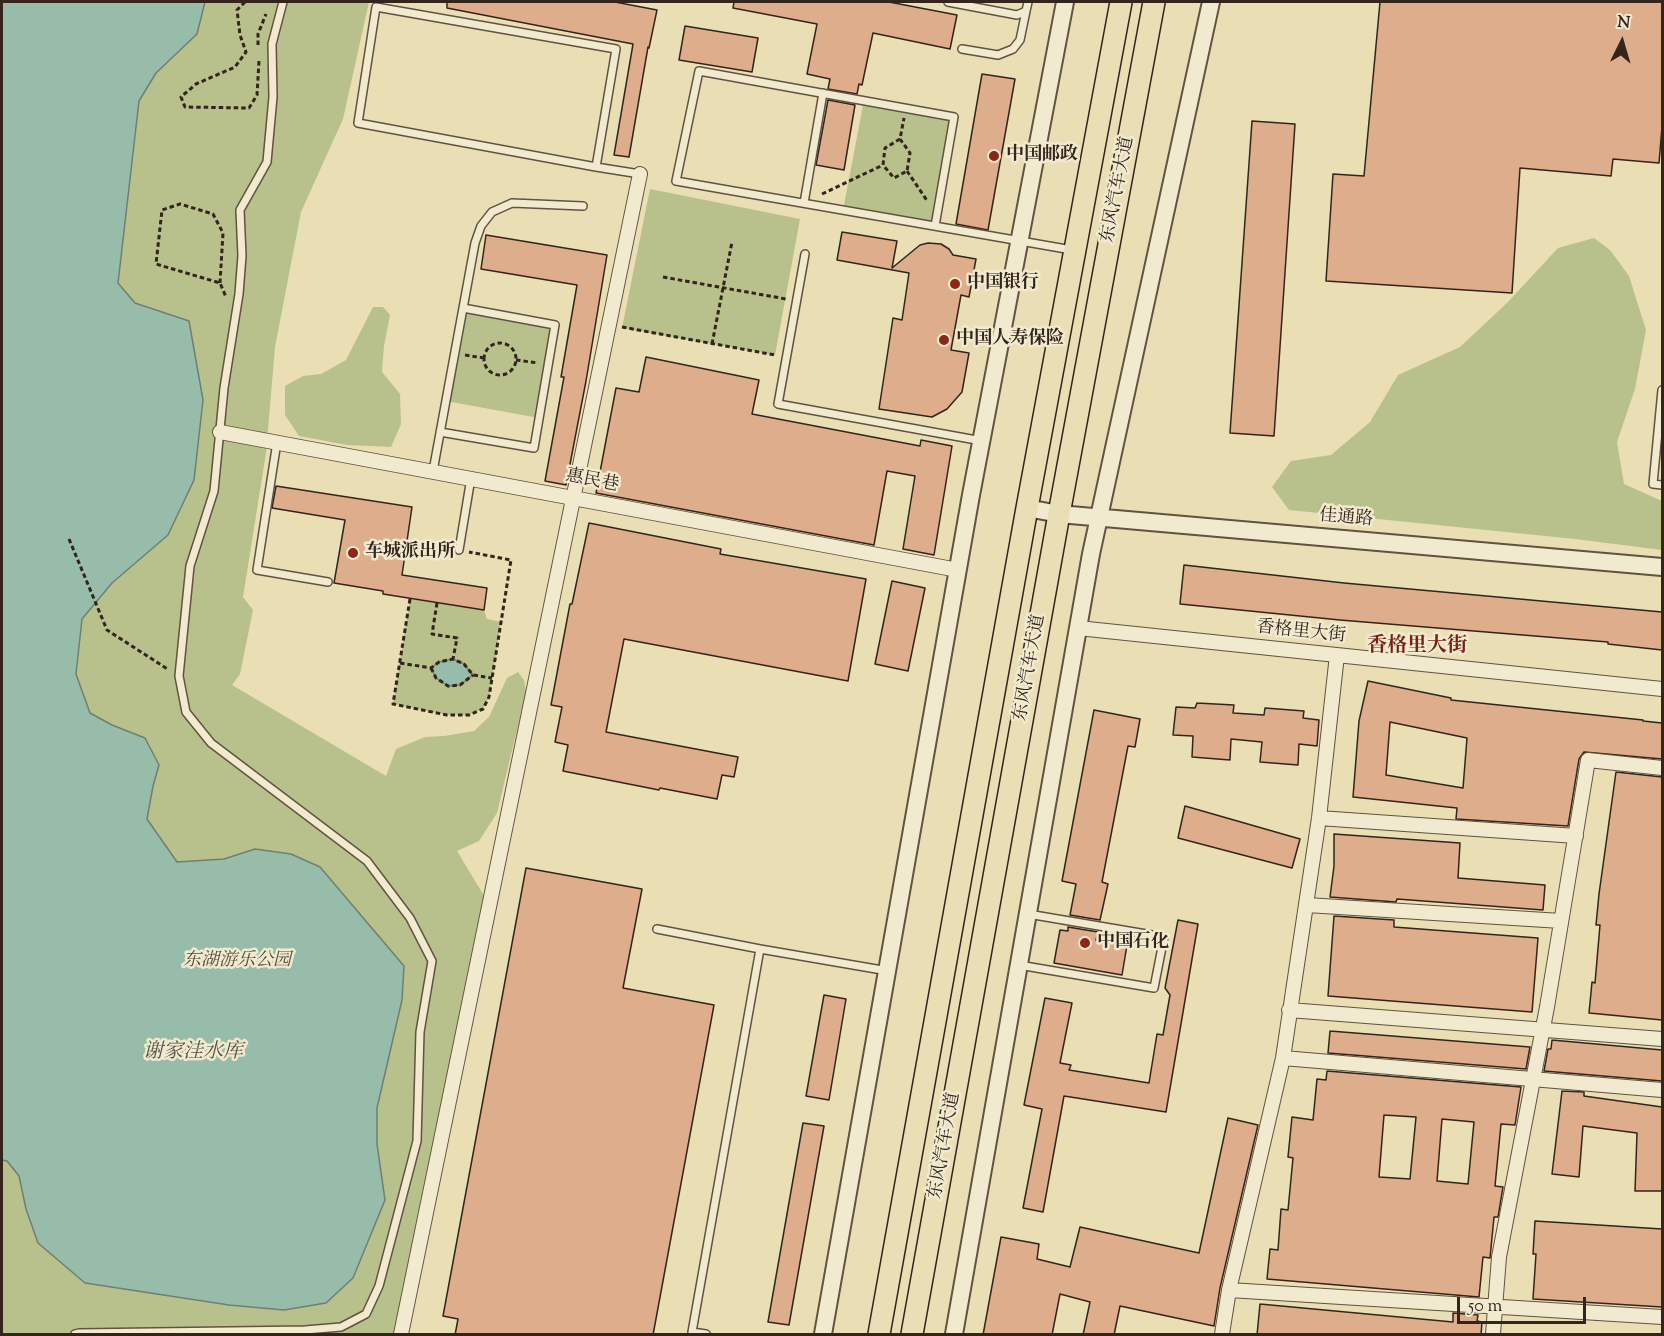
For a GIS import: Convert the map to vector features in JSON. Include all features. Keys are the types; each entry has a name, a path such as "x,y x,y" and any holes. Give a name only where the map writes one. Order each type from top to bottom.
{"main road":[{"name":"东风汽车大道","path":"879,1335 1027,508 1121,2"},
{"name":"东风汽车大道","path":"912,1335 1059,514 1154,2"}],"street":[{"path":"824,1335 958,570 1065,2"},
{"path":"954,1335 1099,517 1211,2"},
{"path":"401,1335 640,174"},
{"name":"惠民巷","path":"220,432 958,570"},
{"name":"佳通路","path":"1027,508 1059,514 1662,567"},
{"name":"香格里大街","path":"1078,628 1662,689"},
{"path":"1222,1335 1229,1290 1283,1058 1319,818 1337,655"},
{"path":"1493,1335 1499,1257 1542,1029 1588,760 1662,768"},
{"path":"1319,818 1576,836"},
{"path":"1307,905 1561,921"},
{"path":"1289,1010 1662,1039"},
{"path":"1283,1058 1662,1090"},
{"path":"1229,1290 1662,1317"}],"lane":[{"path":"75,1335 79,1333 305,1330 341,1327 366,1314 379,1286 417,1141 420,1032 432,961 419,935 410,918 367,861 211,743 186,712 178,676 190,566 214,492 224,388 235,322 242,256 240,210 267,162 273,98 272,44 283,2"},
{"path":"948,2 1017,15 1026,11"},
{"path":"962,49 998,55 1013,49 1020,40 1028,2"},
{"path":"596,167 616,49 376,7 358,123 596,167 640,174"},
{"path":"935,226 954,117 699,71 676,181 1075,251"},
{"path":"804,203 823,93"},
{"path":"433,471 475,243 481,226 492,212 512,203 582,206"},
{"path":"805,254 778,404 982,441"},
{"path":"441,432 534,448 555,325 463,308"},
{"path":"1662,390 1653,484 1662,485"},
{"path":"277,442 257,570 328,582"},
{"path":"459,550 471,478"},
{"path":"1019,965 1154,988 1164,937 1028,914"},
{"path":"657,929 888,971"},
{"path":"706,1335 692,1332 760,949"}],"path":[{"path":"245,2 237,10 240,34 246,52 235,67 196,84 181,98 185,107 249,108 257,95 258,34 267,13"},
{"path":"905,108 900,139 910,153 907,171 937,216"},
{"path":"900,139 885,148 883,165 894,178 907,171"},
{"path":"804,203 883,165"},
{"path":"220,283 156,264 162,210 180,204 213,214 223,233 220,283 235,322"},
{"path":"712,344 732,242"},
{"path":"663,277 786,299"},
{"path":"608,325 775,355"},
{"path":"501,343 506,344 513,351 516,360 507,374 496,375 487,369 484,358 487,349 501,343"},
{"path":"455,353 484,358"},
{"path":"516,360 548,365"},
{"path":"69,539 107,630 178,676"},
{"path":"410,599 393,704 447,715 469,715 483,709 489,697 511,560 459,550"},
{"path":"437,603 432,634 457,638 453,659"},
{"path":"400,663 431,668 439,662 453,659 464,664 473,675 492,678"},
{"path":"431,668 436,678 448,686 460,685 473,675"}],"green space":[{"name":"东湖游乐公园","path":"2,2 369,2 343,119 301,212 275,347 266,453 243,597 253,610 240,674 232,685 386,776 396,749 425,737 474,731 489,717 507,678 518,672 524,680 526,692 497,813 479,841 457,851 489,904 401,1334 2,1334"},
{"path":"864,100 954,117 935,226 843,210"},
{"path":"650,189 800,219 775,355 622,328"},
{"path":"1594,238 1610,250 1629,276 1646,330 1635,389 1617,442 1624,484 1662,501 1662,550 1289,510 1272,487 1291,461 1331,455 1370,422 1398,375 1460,347 1508,302 1558,248"},
{"path":"373,307 383,307 390,315 382,372 400,394 401,424 391,447 347,445 299,436 285,415 285,386 303,376 321,374 346,360"},
{"path":"463,308 555,325 539,418 446,401"},
{"path":"410,599 484,610 487,619 501,622 489,697 483,709 469,715 447,715 393,704"}],"water":[{"name":"谢家洼水库","path":"2,2 205,2 197,34 156,73 139,101 118,283 135,303 189,321 203,400 194,480 168,535 112,583 82,619 76,674 90,713 112,725 145,738 159,765 147,819 177,862 224,859 255,849 291,854 320,867 404,966 402,1000 377,1108 377,1144 385,1200 353,1278 326,1303 284,1310 229,1305 85,1283 38,1243 26,1209 19,1176 7,1161 2,1160"},
{"path":"453,659 464,664 473,675 460,685 448,686 436,678 431,668 439,662"}],"building":[{"path":"447,2 615,2 657,10 648,47 629,157 614,155 633,44 447,8"},
{"path":"734,2 889,2 957,15 950,49 873,33 862,85 859,84 857,94 828,89 830,79 807,74 817,24 733,8"},
{"path":"1380,2 1662,2 1662,127 1659,163 1613,159 1611,176 1520,168 1512,293 1326,281 1333,174 1364,176"},
{"path":"685,26 758,38 752,72 679,60"},
{"path":"982,74 1015,79 988,230 956,224"},
{"path":"828,100 855,105 844,170 816,165"},
{"path":"1252,121 1295,124 1274,436 1230,433"},
{"path":"842,232 897,241 892,268 920,245 928,243 941,244 953,255 976,259 969,297 961,295 951,350 969,353 962,392 947,409 932,417 879,409 893,318 902,320 909,273 837,260"},
{"path":"486,235 607,255 566,485 545,481 564,377 561,377 577,285 481,269"},
{"path":"646,357 759,380 752,414 920,446 921,440 952,446 934,555 903,549 915,476 887,471 874,545 596,493 616,388 639,392"},
{"path":"276,486 412,507 402,575 487,588 484,610 383,594 383,591 334,583 345,520 272,508"},
{"path":"589,523 721,549 720,554 866,579 848,681 624,639 606,732 738,757 734,777 722,775 717,799 563,771 568,745 555,742 562,707 551,705 570,604 572,604"},
{"path":"1184,565 1344,583 1662,612 1662,650 1608,644 1608,642 1180,604"},
{"path":"892,581 925,588 908,671 875,664"},
{"path":"1368,681 1451,698 1451,700 1662,723 1662,759 1584,752 1579,759 1568,826 1456,819 1457,808 1353,797 1359,721","holes":["1390,722 1467,738 1463,788 1386,775"]},
{"path":"1197,703 1234,705 1233,713 1264,715 1265,708 1304,711 1303,718 1319,720 1317,746 1299,744 1298,765 1260,762 1262,742 1231,739 1230,760 1192,757 1193,736 1173,735 1176,707 1195,708"},
{"path":"1094,710 1140,719 1135,747 1128,746 1102,882 1108,884 1100,920 1070,915 1076,884 1062,881"},
{"path":"1616,772 1662,777 1662,1020 1589,1013 1592,982 1595,983 1600,925 1596,925 1599,894"},
{"path":"1185,806 1300,839 1292,868 1178,838"},
{"path":"1334,834 1460,843 1458,878 1545,885 1543,910 1397,899 1396,902 1330,897 1334,866"},
{"path":"526,868 642,889 623,988 714,1005 653,1335 455,1335 458,1319 443,1316"},
{"path":"1334,916 1394,920 1394,927 1538,938 1532,1012 1328,996"},
{"path":"1178,920 1198,924 1166,1112 1064,1096 1043,1212 1023,1208 1042,1109 1024,1105 1045,998 1072,1003 1060,1063 1071,1065 1069,1070 1149,1083 1157,1034 1163,1035 1170,995 1165,988"},
{"name":"中国石化","path":"1068,927 1098,932 1096,940 1127,945 1122,975 1054,963 1060,930 1068,931"},
{"path":"824,995 846,999 829,1100 806,1096"},
{"path":"1330,1031 1530,1047 1526,1069 1328,1053"},
{"path":"1552,1040 1662,1050 1662,1081 1544,1071"},
{"path":"1327,1071 1521,1087 1515,1125 1501,1124 1495,1186 1503,1187 1498,1217 1494,1217 1490,1258 1483,1257 1479,1297 1267,1279 1270,1249 1278,1250 1281,1209 1288,1210 1293,1158 1288,1157 1292,1117 1313,1120 1317,1079 1326,1080","holes":["1384,1115 1416,1117 1410,1179 1379,1177","1442,1119 1474,1122 1468,1184 1437,1181"]},
{"path":"1562,1091 1584,1092 1584,1096 1662,1107 1662,1191 1635,1191 1637,1133 1583,1126 1579,1177 1552,1174"},
{"path":"1228,1118 1258,1125 1220,1288 1214,1326 1120,1306 1114,1335 1083,1335 1090,1302 1060,1294 1052,1335 983,1335 1001,1237 1039,1244 1037,1259 1070,1267 1080,1227 1199,1253"},
{"path":"803,1123 824,1126 789,1325 768,1322"},
{"path":"1535,1221 1662,1229 1662,1307 1533,1299 1536,1254 1533,1254"},
{"path":"1260,1304 1453,1322 1453,1313 1478,1315 1477,1321 1482,1322 1481,1335 1257,1335"}],"place":[{"name":"中国邮政","path":"994,156"},
{"name":"中国银行","path":"955,284"},
{"name":"中国人寿保险","path":"944,340"},
{"name":"车城派出所","path":"353,553"},
{"name":"中国石化","path":"1085,943"}],"district":[{"name":"香格里大街","path":"1417,648"}]}
